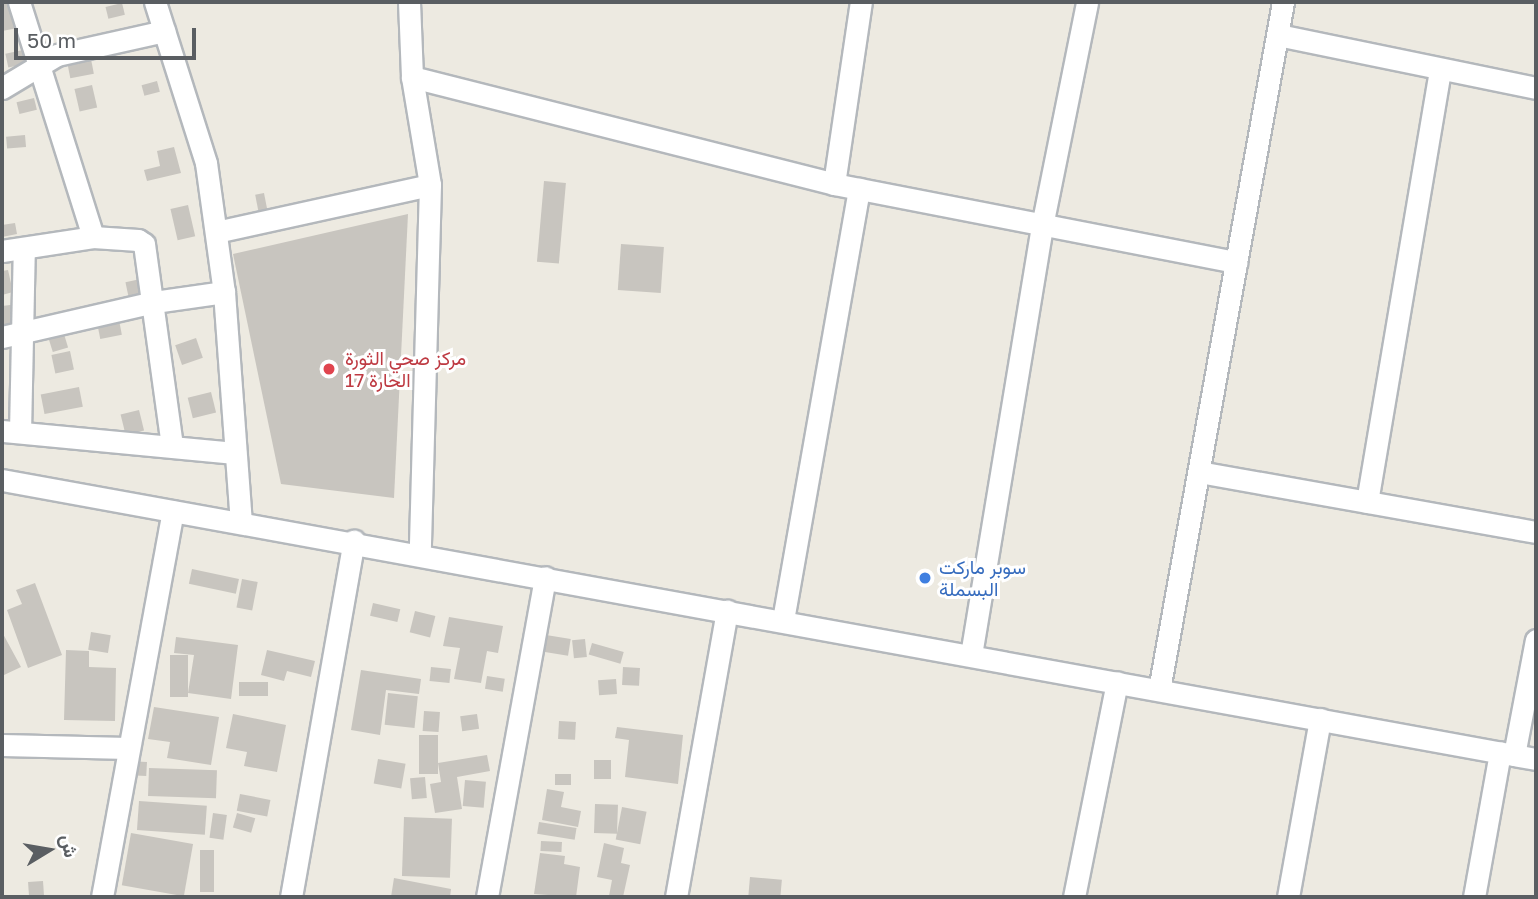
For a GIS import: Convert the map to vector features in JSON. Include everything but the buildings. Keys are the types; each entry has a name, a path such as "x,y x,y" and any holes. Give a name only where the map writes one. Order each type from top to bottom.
{"street":[{"path":"19,2 93,237"},
{"path":"155,2 195,122 216,232 224,292 241,522"},
{"path":"409,2 412,77 430,185 420,554"},
{"path":"834,184 861,2"},
{"path":"971,655 1042,226 1087,2"},
{"path":"1159,690 1283,2"},
{"path":"2,88 38,63 164,31"},
{"path":"1278,35 1536,88"},
{"path":"1367,502 1440,69"},
{"path":"412,77 834,184 1237,262"},
{"path":"216,232 430,185"},
{"path":"783,620 859,189"},
{"path":"2,251 93,237 138,240 144,244 172,446"},
{"path":"24,248 24,332 11,431 235,453"},
{"path":"2,337 154,302 224,292"},
{"path":"1199,472 1536,532"},
{"path":"2,480 354,541 1536,759"},
{"path":"102,897 173,511"},
{"path":"291,897 354,541"},
{"path":"486,897 545,577"},
{"path":"676,897 727,610"},
{"path":"1474,897 1536,640"},
{"path":"1074,897 1117,682"},
{"path":"1288,897 1320,719"},
{"path":"2,745 128,748"}],"place":[{"name":"مركز صحي الثورة الحارة 17","path":"329,369"},
{"name":"سوبر ماركت البسملة","path":"925,578"}]}
